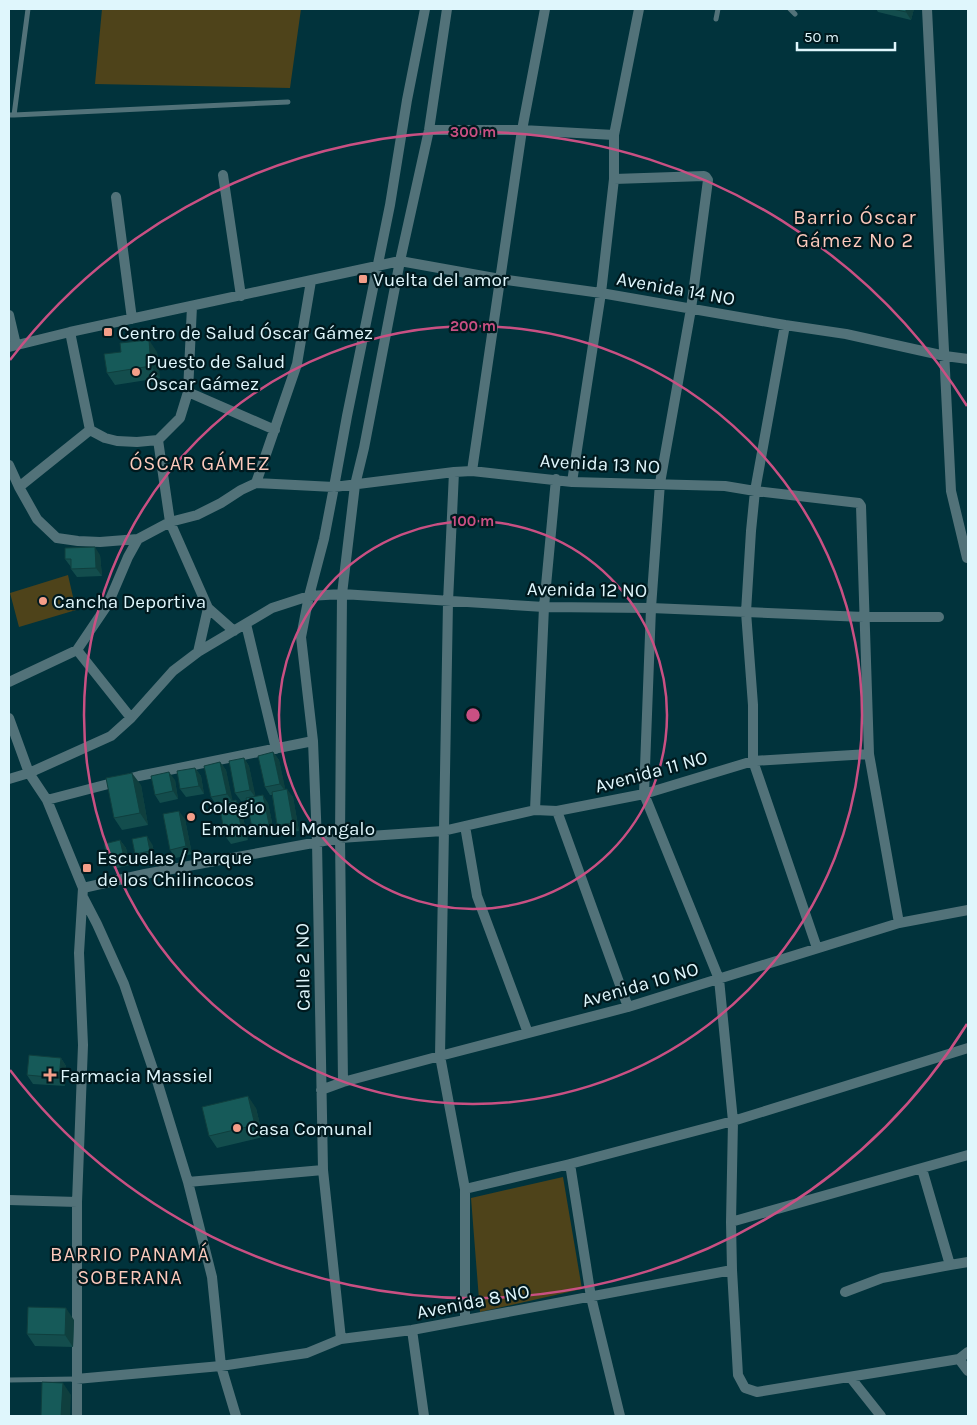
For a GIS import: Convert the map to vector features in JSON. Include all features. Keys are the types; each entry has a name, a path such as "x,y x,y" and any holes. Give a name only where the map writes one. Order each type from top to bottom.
{"street":[{"name":"Calle 2 NO","path":"341,1339 323,1170 317,842 312,741 301,637 309,596 324,539 390,205 407,100 425,9"},
{"path":"343,1082 340,838 342,594 355,485 364,448 400,261 429,130 447,9"},
{"path":"472,471 522,130 545,9"},
{"path":"572,482 601,293 614,179 614,135 639,9"},
{"path":"927,9 951,491 967,558"},
{"path":"429,130 522,130 614,135"},
{"path":"223,175 241,296"},
{"path":"614,179 704,176 708,180 692,309 660,483 651,608 644,794 719,979 733,1121 731,1222 738,1375 745,1388 757,1392 958,1359 968,1352"},
{"path":"116,197 132,319"},
{"name":"Avenida 14 NO","path":"12,346 400,261 500,279 601,293 846,334 968,360"},
{"path":"9,465 37,519 57,538 78,541 100,542 138,539 170,522 197,515 256,483 297,364 312,281"},
{"path":"90,430 105,438 117,441 158,440 180,418 188,392 192,306"},
{"path":"9,315 12,346"},
{"path":"785,325 756,491 751,531 746,612 753,705 753,761 817,948"},
{"path":"70,332 90,430"},
{"path":"188,392 275,430"},
{"path":"19,487 90,430"},
{"path":"158,440 170,522 208,608 234,631"},
{"name":"Avenida 13 NO","path":"256,483 334,487 472,471 572,482 725,486 855,502 861,506 864,617"},
{"path":"454,472 448,602 440,1056 465,1189 465,1319"},
{"path":"535,810 544,607 556,479"},
{"path":"9,682 77,650 108,604 128,557 138,539"},
{"name":"Avenida 12 NO","path":"9,779 29,773 111,736 131,718 173,672 198,652 272,608 309,596 342,594 544,607 651,608 864,617 939,617"},
{"path":"198,652 208,608"},
{"path":"864,617 869,754 899,923"},
{"path":"246,624 276,749"},
{"path":"77,650 131,718"},
{"path":"9,718 29,773 47,800 82,892 124,984 158,1084 188,1182 212,1277 221,1366 236,1416"},
{"path":"47,800 139,776 312,741"},
{"name":"Avenida 11 NO","path":"82,892 145,874 317,842 340,838 443,831 535,810 556,811 644,794 753,761 869,754"},
{"path":"556,811 628,1007"},
{"path":"465,826 477,896 528,1032"},
{"path":"77,1416 77,1202 83,1045 79,953 82,892"},
{"name":"Avenida 10 NO","path":"321,1090 343,1082 628,1007 899,923 968,910"},
{"path":"465,1189 570,1164 733,1121 968,1048"},
{"path":"731,1222 968,1155"},
{"path":"570,1164 591,1297 620,1416"},
{"path":"922,1169 950,1265"},
{"path":"188,1182 323,1170"},
{"path":"9,1200 77,1202"},
{"path":"845,1292 882,1278 968,1262"},
{"name":"Avenida 8 NO","path":"76,1379 221,1366 307,1353 341,1339 412,1330 732,1270"},
{"path":"412,1330 424,1416"},
{"path":"958,1359 968,1371"},
{"path":"850,1377 881,1416"}],"lane":[{"path":"28,9 12,115 288,102"},
{"path":"716,19 718,9"},
{"path":"790,9 795,14"},
{"path":"9,1380 76,1379"}],"shaded area":[{"path":"102,9 301,9 290,88 95,84"},
{"name":"Cancha Deportiva","path":"68,575 76,610 19,627 10,593"},
{"path":"563,1177 582,1289 480,1312 471,1198"}],"building":[{"path":"893,9 906,9 906,12"},
{"path":"149,340 151,366 107,373 104,354 121,352 120,343"},
{"path":"95,547 96,568 71,569 71,559 65,559 65,548"},
{"path":"273,752 280,784 265,787 258,756"},
{"path":"244,758 250,790 235,793 229,761"},
{"path":"220,762 227,794 211,797 204,766"},
{"path":"195,768 199,786 180,789 177,771"},
{"path":"169,772 173,791 155,795 151,776"},
{"path":"132,773 140,813 114,818 106,778"},
{"path":"287,789 293,823 277,825 272,792"},
{"path":"263,795 269,824 252,828 246,798"},
{"path":"236,800 242,832 225,836 219,804"},
{"path":"179,811 186,846 170,850 163,814"},
{"path":"147,836 150,851 135,854 132,839"},
{"path":"120,840 124,857 108,861 104,844"},
{"path":"29,1055 61,1058 59,1078 27,1075"},
{"path":"248,1096 255,1125 209,1136 202,1107"},
{"path":"28,1307 66,1308 65,1335 27,1334"},
{"path":"42,1382 63,1383 61,1416 41,1416"}],"place":[{"name":"Vuelta del amor","path":"363,279"},
{"name":"Centro de Salud Óscar Gámez","path":"108,332"},
{"name":"Puesto de Salud Óscar Gámez","path":"136,372"},
{"name":"Cancha Deportiva","path":"43,601"},
{"name":"Colegio Emmanuel Mongalo","path":"191,817"},
{"name":"Escuelas / Parque de los Chilincocos","path":"87,868"},
{"name":"Farmacia Massiel","path":"50,1075"},
{"name":"Casa Comunal","path":"237,1128"}],"district":[{"name":"Barrio Óscar Gámez Nº 2","path":"855,228"},
{"name":"ÓSCAR GÁMEZ","path":"200,463"},
{"name":"BARRIO PANAMÁ SOBERANA","path":"130,1266"}]}
